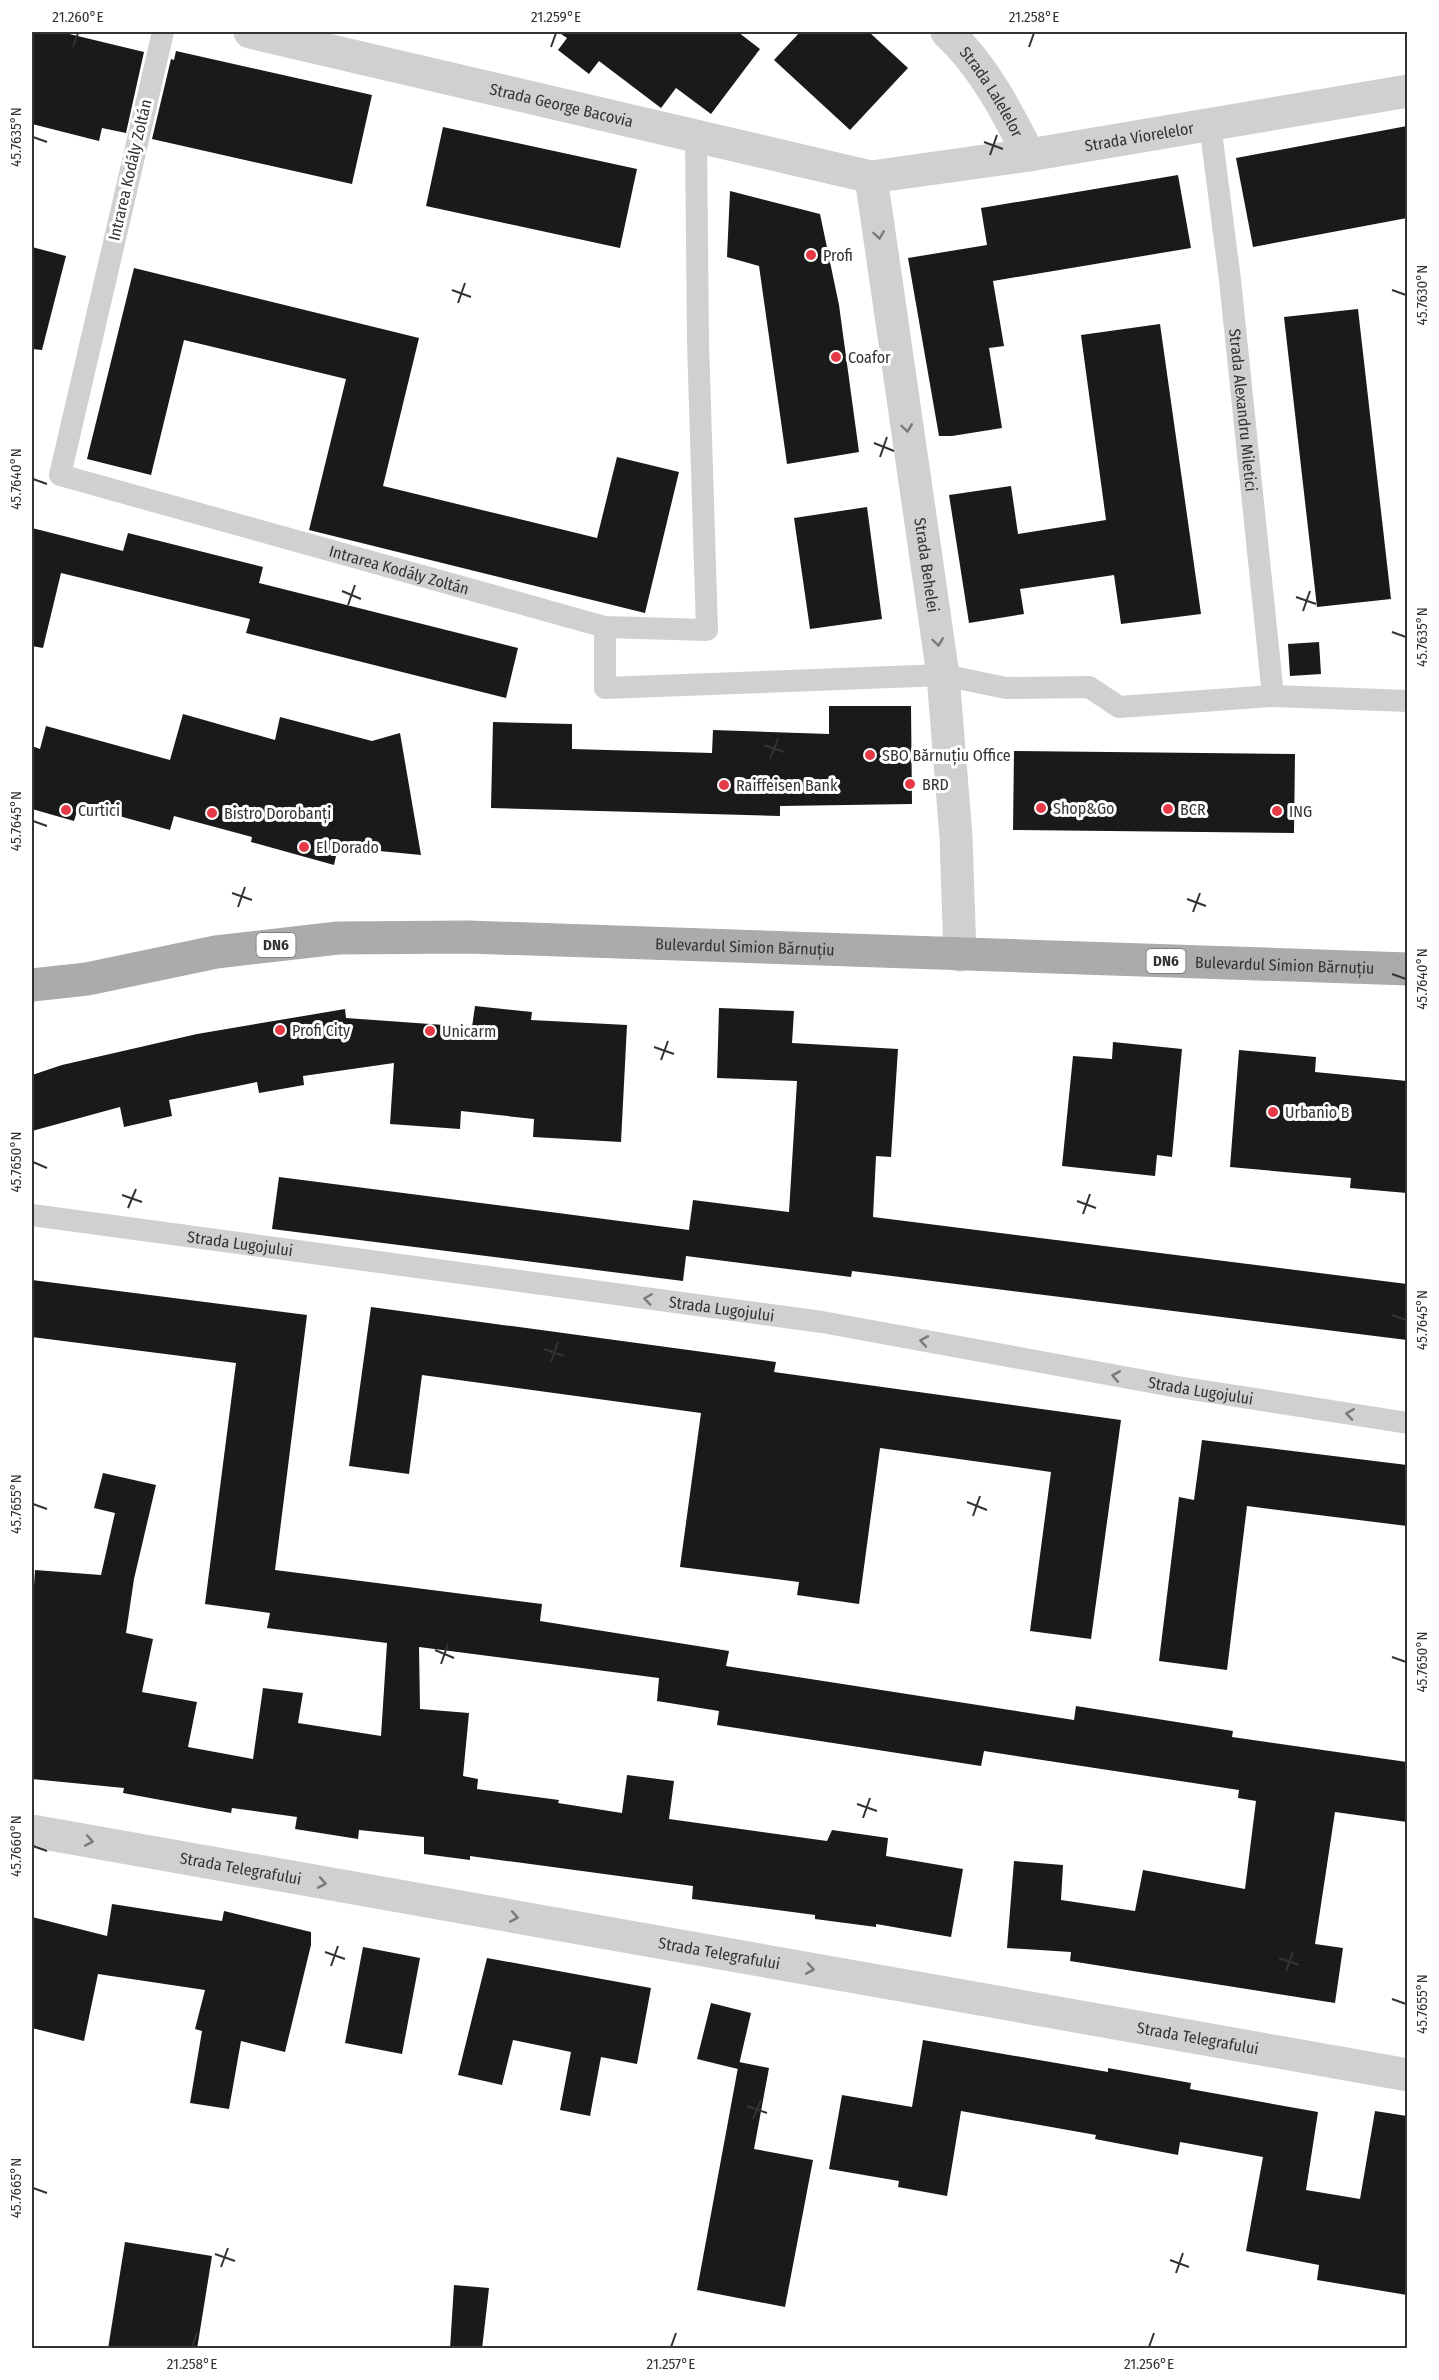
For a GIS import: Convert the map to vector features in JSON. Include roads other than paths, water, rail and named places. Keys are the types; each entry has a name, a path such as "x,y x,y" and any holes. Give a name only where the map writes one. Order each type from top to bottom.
{"main road":[{"name":"Bulevardul Simion Bărnuțiu","path":"32,985 87,979 216,952 338,938 468,937 1407,969"},
{"name":"Bulevardul Simion Bărnuțiu","path":"32,1007 87,979"}],"street":[{"name":"Strada George Bacovia","path":"250,32 871,177"},
{"name":"Strada Lalelelor","path":"947,32 958,41 1002,104 1029,155"},
{"name":"Strada Viorelelor","path":"871,177 1029,155 1407,91"},
{"name":"Strada Behelei","path":"871,177 943,675 956,837 960,955"},
{"name":"Strada Telegrafului","path":"32,1831 1407,2075"}],"lane":[{"name":"Intrarea Kodály Zoltán","path":"163,32 60,475 605,627 707,630 698,342 696,137"},
{"name":"Strada Alexandru Miletici","path":"1210,124 1230,280 1273,696"},
{"path":"605,627 605,688 943,675 1006,688 1089,687 1119,707 1273,696 1407,700"},
{"name":"Strada Lugojului","path":"32,1215 822,1322 1178,1387 1407,1423"}],"place":[{"name":"Profi","path":"811,255"},
{"name":"Coafor","path":"836,357"},
{"name":"SBO Bărnuțiu Office","path":"870,755"},
{"name":"BRD","path":"910,784"},
{"name":"Raiffeisen Bank","path":"724,785"},
{"name":"Shop&Go","path":"1041,808"},
{"name":"BCR","path":"1168,809"},
{"name":"Curtici","path":"66,810"},
{"name":"ING","path":"1277,811"},
{"name":"Bistro Dorobanți","path":"212,813"},
{"name":"El Dorado","path":"304,847"},
{"name":"Profi City","path":"280,1030"},
{"name":"Unicarm","path":"430,1031"},
{"name":"Urbanio B","path":"1273,1112"}]}
